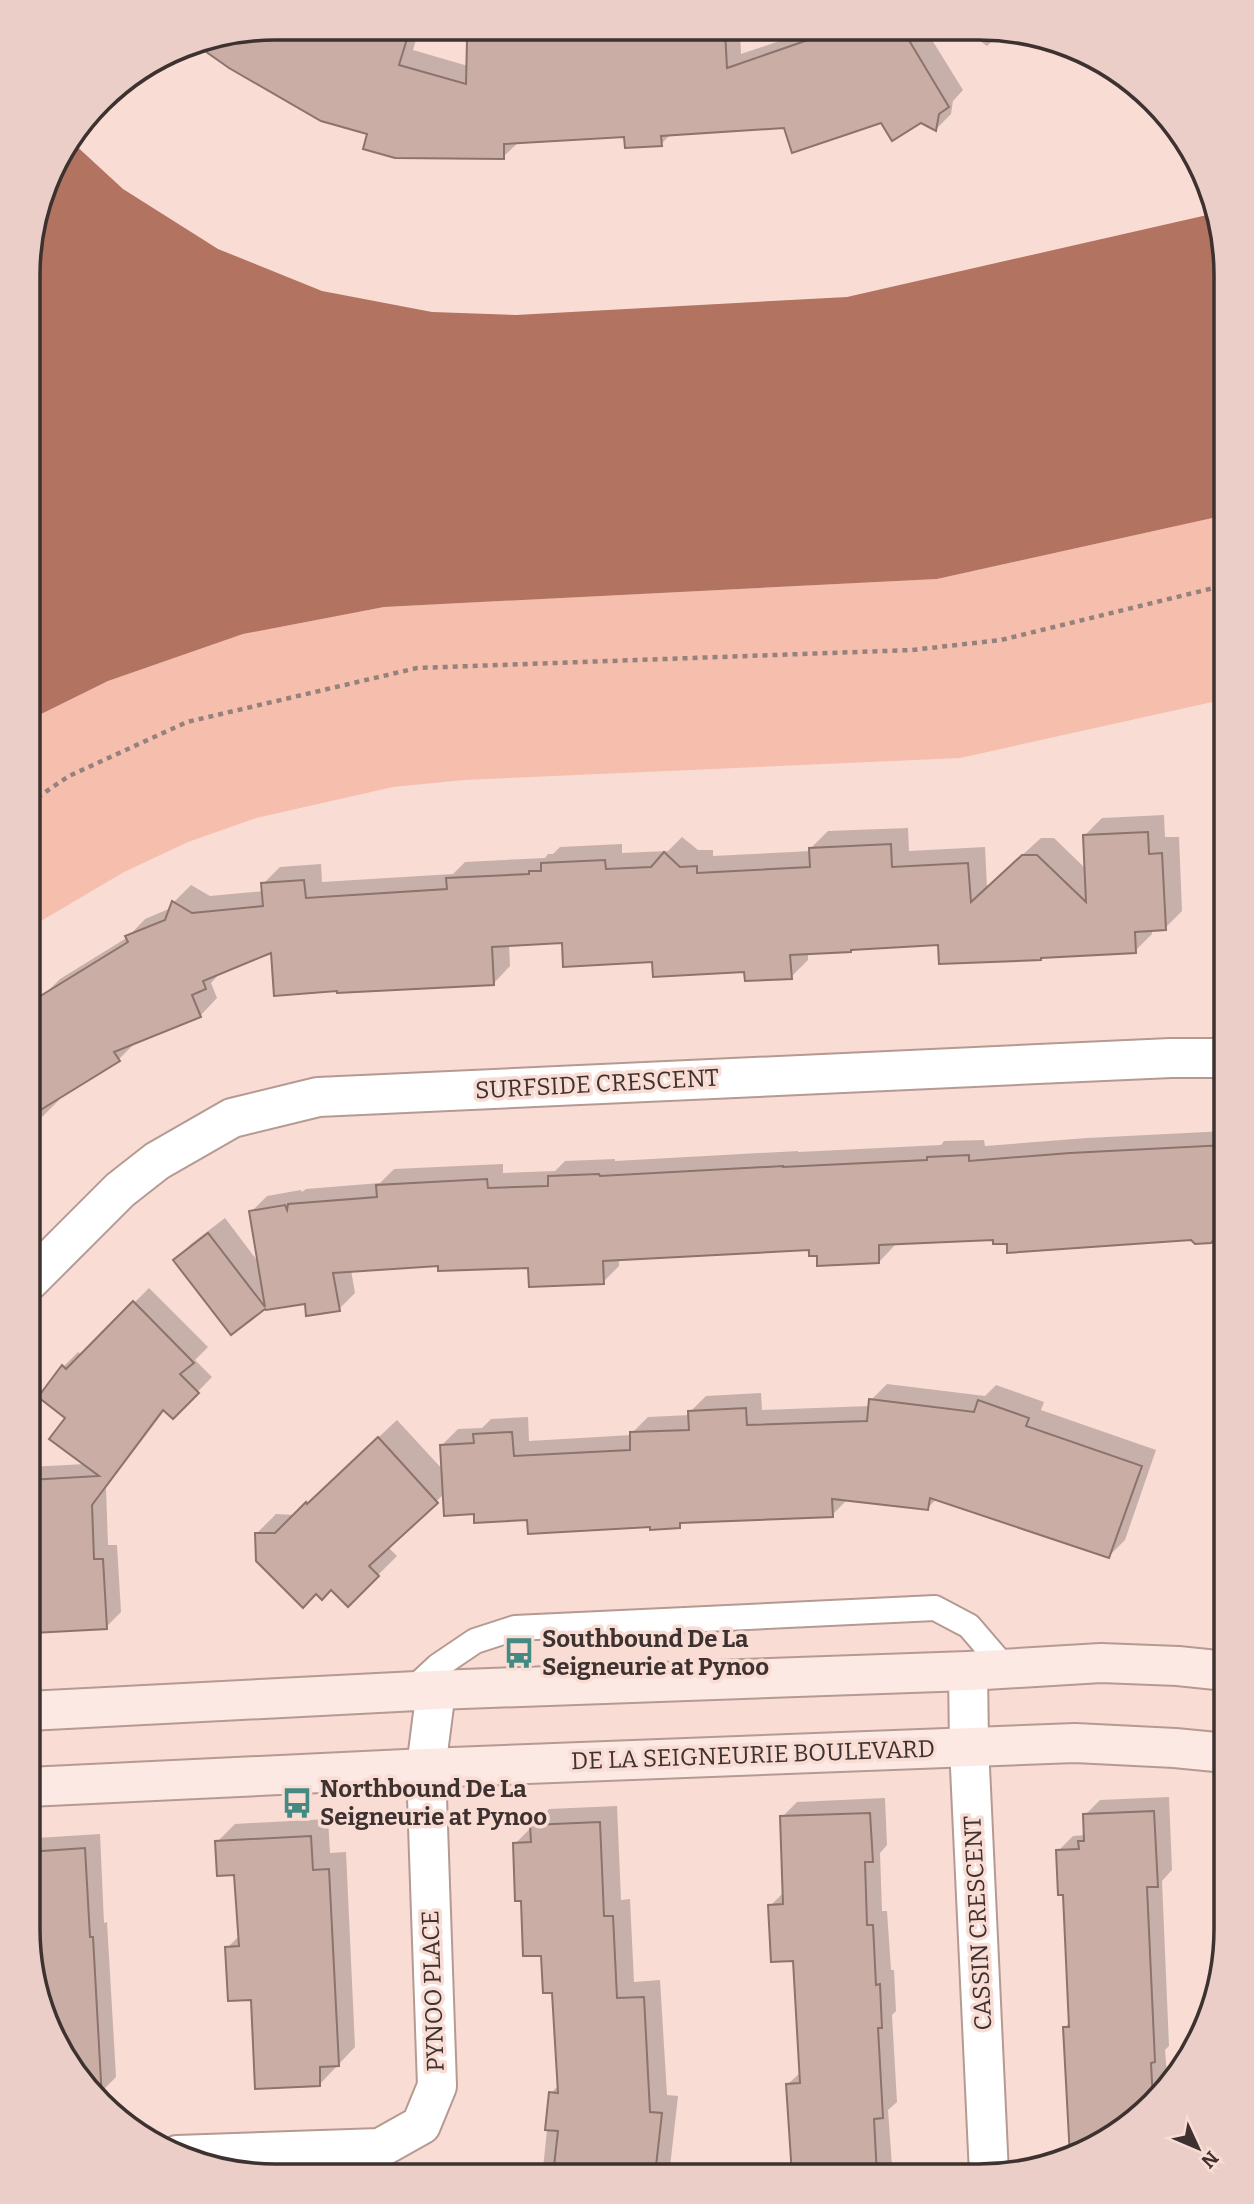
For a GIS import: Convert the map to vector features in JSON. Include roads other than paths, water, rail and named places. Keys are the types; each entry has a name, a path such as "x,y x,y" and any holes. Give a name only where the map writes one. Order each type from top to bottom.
{"street":[{"name":"SURFSIDE CRESCENT","path":"40,1270 120,1189 157,1161 232,1118 318,1097 1158,1058 1214,1058"},
{"path":"40,1710 423,1691 968,1671 1101,1663 1213,1670"},
{"name":"CASSIN CRESCENT","path":"968,1671 989,2163"},
{"name":"PYNOO PLACE","path":"208,2154 380,2148 421,2124 437,2086 423,1691"},
{"name":"DE LA SEIGNEURIE BOULEVARD","path":"40,1786 970,1746 1075,1743 1213,1752"}],"lane":[{"path":"423,1691 438,1666 475,1641 515,1628 935,1608 969,1626 1005,1668"}],"place":[{"name":"Southbound De La Seigneurie at Pynoo","path":"519,1653"},
{"name":"Northbound De La Seigneurie at Pynoo","path":"297,1803"}]}
